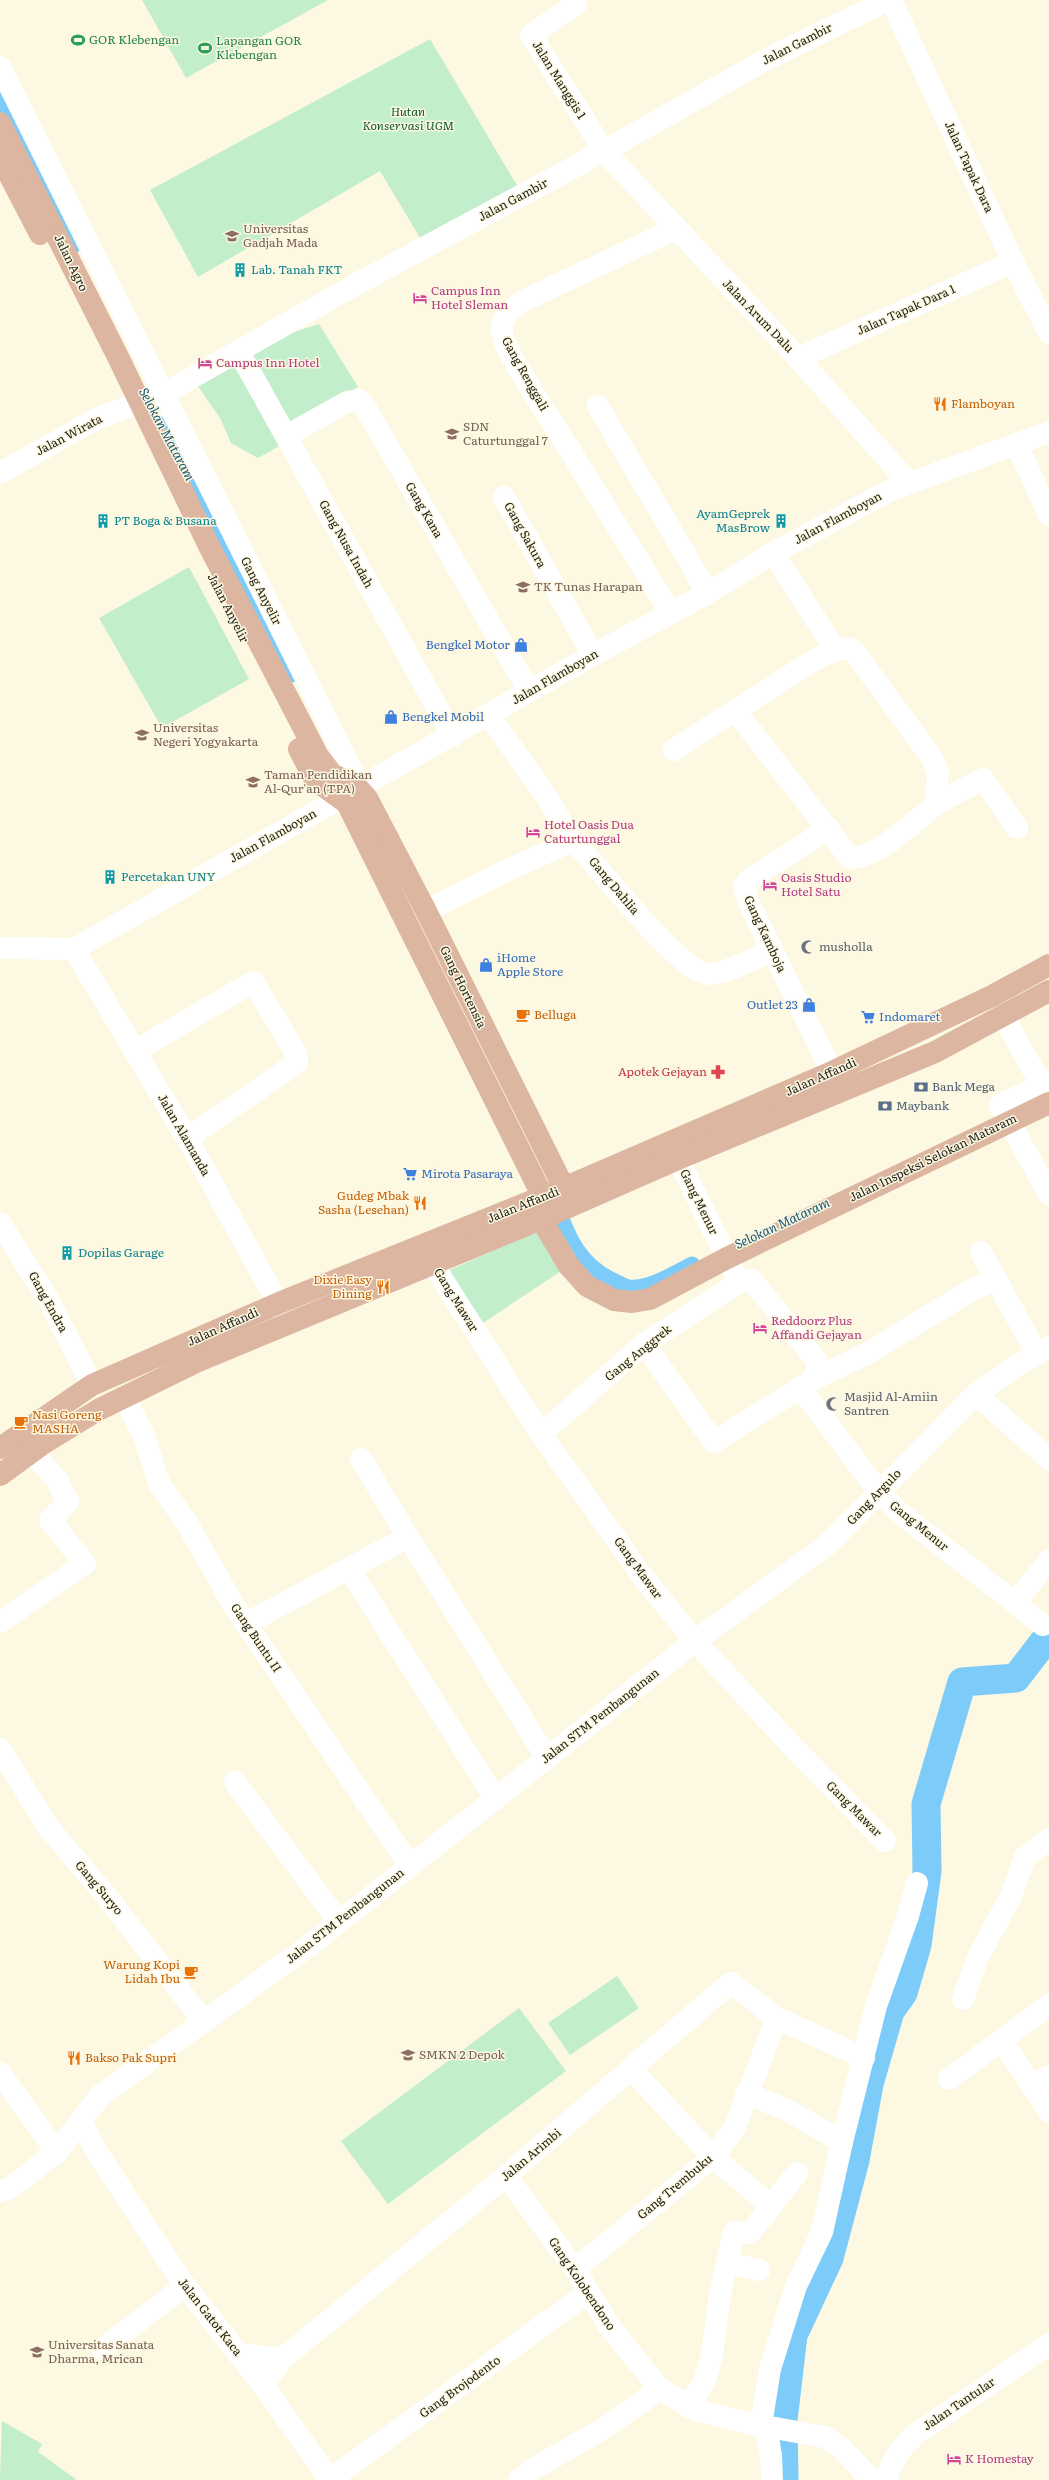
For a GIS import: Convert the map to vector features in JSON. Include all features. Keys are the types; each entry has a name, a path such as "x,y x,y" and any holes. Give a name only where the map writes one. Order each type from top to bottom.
{"main road":[{"name":"Jalan Agro","path":"0,122 147,400"},
{"name":"Jalan Agro","path":"0,157 147,400"},
{"name":"Jalan Anyelir","path":"147,400 310,771 324,788 354,791"},
{"name":"Gang Hortensia","path":"545,1211 347,802 354,791 367,798 426,911 568,1197"},
{"name":"Jalan Affandi","path":"0,1448 34,1442 198,1362 432,1263 545,1211 568,1197 992,996 1049,965"},
{"name":"Jalan Affandi","path":"568,1197 678,1159 935,1052 1049,991"},
{"path":"992,996 1004,1016"},
{"name":"Jalan Inspeksi Selokan Mataram","path":"545,1211 569,1266 587,1286 614,1300 632,1302 650,1299 724,1253 1005,1117 1046,1089"},
{"name":"Jalan Affandi","path":"0,1475 92,1385 280,1303 545,1211"}],"street":[{"name":"Jalan Gambir","path":"147,400 239,352 353,286 604,151 767,59 884,1"},
{"name":"Jalan Tapak Dara","path":"884,1 1049,333"},
{"name":"Jalan Manggis 1","path":"576,4 531,35 604,151"},
{"name":"Gang Anyelir","path":"0,66 147,400 354,791"},
{"name":"Jalan Arum Dalu","path":"604,151 675,229 798,358 909,482"},
{"name":"Gang Renggali","path":"671,613 528,383 504,340 502,330 504,320 523,301 675,229"},
{"name":"Jalan Tapak Dara 1","path":"798,358 1013,262"},
{"name":"Gang Nusa Indah","path":"239,352 453,736"},
{"name":"Jalan Wirata","path":"0,473 96,419 147,400"},
{"name":"Gang Kana","path":"286,436 347,402 359,400 364,405 529,691"},
{"path":"598,406 708,593"},
{"name":"Jalan Flamboyan","path":"74,949 453,736 529,691 708,593 773,553 891,490 909,482 1049,432"},
{"path":"1016,444 1049,515"},
{"name":"Gang Sakura","path":"504,498 594,655"},
{"path":"773,553 836,651"},
{"path":"674,750 794,673 836,651 847,648 853,650 930,755 938,771 936,804"},
{"path":"735,710 829,829 850,858 859,858 885,844 936,804 983,779 1017,828"},
{"name":"Gang Dahlia","path":"489,715 548,799 572,841 596,865 640,917 691,967 711,974 773,951"},
{"name":"Gang Kamboja","path":"829,829 756,875 748,881 744,887 750,905 832,1072"},
{"path":"426,911 510,868 572,841"},
{"path":"0,948 74,949"},
{"name":"Jalan Alamanda","path":"74,949 187,1138 280,1303 289,1323"},
{"path":"135,1051 253,982 296,1053 296,1063 187,1138"},
{"path":"1004,1016 1046,1089"},
{"path":"1005,1117 1049,1194"},
{"name":"Gang Menur","path":"678,1159 724,1253"},
{"name":"Gang Endra","path":"0,1223 49,1300 92,1385"},
{"path":"981,1252 996,1279 1043,1351"},
{"path":"724,1253 741,1281 752,1280 776,1307 817,1361 808,1383"},
{"name":"Gang Mawar","path":"432,1263 541,1434 646,1581 695,1642 794,1748 885,1841"},
{"path":"644,1344 714,1442 808,1383 868,1353 970,1291 996,1279"},
{"name":"Gang Anggrek","path":"541,1434 644,1344 741,1281"},
{"name":"Gang Argulo","path":"695,1642 827,1545 976,1394 1013,1368 1043,1351"},
{"name":"Gang Menur","path":"808,1383 879,1492 899,1512 1043,1625"},
{"path":"976,1394 1049,1459"},
{"name":"Gang Buntu II","path":"125,1398 144,1436 159,1483 188,1525 234,1606 247,1622 410,1866"},
{"path":"0,1622 85,1564 50,1520 68,1502 57,1480 34,1442"},
{"path":"361,1459 408,1537 547,1758"},
{"path":"247,1622 408,1537"},
{"path":"1015,1603 1049,1561"},
{"path":"349,1569 496,1798"},
{"name":"Jalan STM Pembangunan","path":"0,2191 10,2188 69,2136 100,2096 204,2022 339,1922 695,1642"},
{"name":"Gang Suryo","path":"0,1749 48,1827 108,1899 204,2022"},
{"path":"235,1782 339,1922"},
{"path":"963,1999 978,1957 1011,1896 1025,1857 1049,1839"},
{"path":"772,2480 771,2455 764,2426 770,2369 796,2286 822,2232 842,2142 876,2006 908,1916 917,1883"},
{"name":"Jalan Arimbi","path":"263,2385 282,2359 506,2176 632,2070 731,1983 777,2018"},
{"path":"949,2079 1049,2005"},
{"path":"777,2018 864,2058"},
{"name":"Gang Trembuku","path":"575,2269 713,2156 735,2127 746,2093 777,2018"},
{"path":"1001,2040 1041,2081 1049,2111"},
{"path":"632,2070 713,2156 771,2206"},
{"path":"0,2073 69,2136"},
{"path":"746,2093 789,2110 842,2142"},
{"name":"Jalan Gatot Kaca","path":"69,2136 96,2151 184,2286 263,2385 329,2479"},
{"path":"689,2407 704,2382 712,2356 720,2294 734,2232 750,2233 797,2173"},
{"name":"Gang Kolobendono","path":"506,2176 575,2269 609,2326 660,2389 689,2407 764,2426 825,2437 841,2448 872,2480"},
{"path":"728,2263 759,2270"},
{"path":"102,2349 184,2286"},
{"name":"Gang Brojodento","path":"329,2479 451,2394 589,2292"},
{"name":"Jalan Tantular","path":"887,2480 890,2467 898,2452 916,2434 1049,2344"},
{"path":"238,2354 282,2359"},
{"path":"526,2474 601,2430 660,2389"}],"green space":[{"name":"Lapangan GOR Klebengan","path":"142,0 328,0 186,78"},
{"name":"Hutan Konservasi UGM","path":"430,39 519,189 422,241 380,171 198,277 150,190"},
{"path":"319,324 358,387 290,428 244,348"},
{"path":"236,361 281,445 258,458 231,443 220,418 195,382"},
{"path":"189,567 249,679 162,728 99,618"},
{"path":"553,1224 570,1265 477,1327 443,1273"},
{"path":"617,1976 639,2008 570,2055 548,2023"},
{"path":"519,2008 566,2071 388,2204 341,2141"},
{"path":"2,2421 42,2444 38,2452 77,2480 0,2480"}],"waterway":[{"name":"Selokan Mataram","path":"0,94 73,245"},
{"name":"Selokan Mataram","path":"162,425 292,674"},
{"name":"Selokan Mataram","path":"555,1201 569,1238 583,1259 603,1276 622,1285 629,1288 645,1287 662,1281 692,1265"},
{"path":"784,2480 783,2420 793,2335 829,2258 855,2160 869,2084 890,2011 903,1993 917,1945 927,1871 926,1804 962,1682 1016,1678 1049,1635"}],"place":[{"name":"GOR Klebengan","path":"78,40"},
{"name":"Lapangan GOR Klebengan","path":"205,48"},
{"name":"Universitas Gadjah Mada","path":"232,236"},
{"name":"Lab. Tanah FKT","path":"240,270"},
{"name":"Campus Inn Hotel Sleman","path":"420,298"},
{"name":"Campus Inn Hotel","path":"205,363"},
{"name":"Flamboyan","path":"940,404"},
{"name":"SDN Caturtunggal 7","path":"452,434"},
{"name":"PT Boga & Busana","path":"103,521"},
{"name":"AyamGeprek MasBrow","path":"781,521"},
{"name":"TK Tunas Harapan","path":"523,587"},
{"name":"Bengkel Motor","path":"521,645"},
{"name":"Bengkel Mobil","path":"391,717"},
{"name":"Universitas Negeri Yogyakarta","path":"142,735"},
{"name":"Taman Pendidikan Al-Qur'an (TPA)","path":"253,782"},
{"name":"Hotel Oasis Dua Caturtunggal","path":"533,832"},
{"name":"Percetakan UNY","path":"110,877"},
{"name":"Oasis Studio Hotel Satu","path":"770,885"},
{"name":"musholla","path":"808,947"},
{"name":"iHome Apple Store","path":"486,965"},
{"name":"Outlet 23","path":"809,1005"},
{"name":"Belluga","path":"523,1015"},
{"name":"Indomaret","path":"868,1017"},
{"name":"Apotek Gejayan","path":"718,1072"},
{"name":"Bank Mega","path":"921,1087"},
{"name":"Maybank","path":"885,1106"},
{"name":"Mirota Pasaraya","path":"410,1174"},
{"name":"Gudeg Mbak Sasha (Lesehan)","path":"420,1203"},
{"name":"Dopilas Garage","path":"67,1253"},
{"name":"Dixie Easy Dining","path":"383,1287"},
{"name":"Reddoorz Plus Affandi Gejayan","path":"760,1328"},
{"name":"Masjid Al-Amiin Santren","path":"833,1404"},
{"name":"Nasi Goreng MASHA","path":"21,1422"},
{"name":"Warung Kopi Lidah Ibu","path":"191,1972"},
{"name":"SMKN 2 Depok","path":"408,2055"},
{"name":"Bakso Pak Supri","path":"74,2058"},
{"name":"Universitas Sanata Dharma, Mrican","path":"37,2352"},
{"name":"K Homestay","path":"954,2459"}]}
